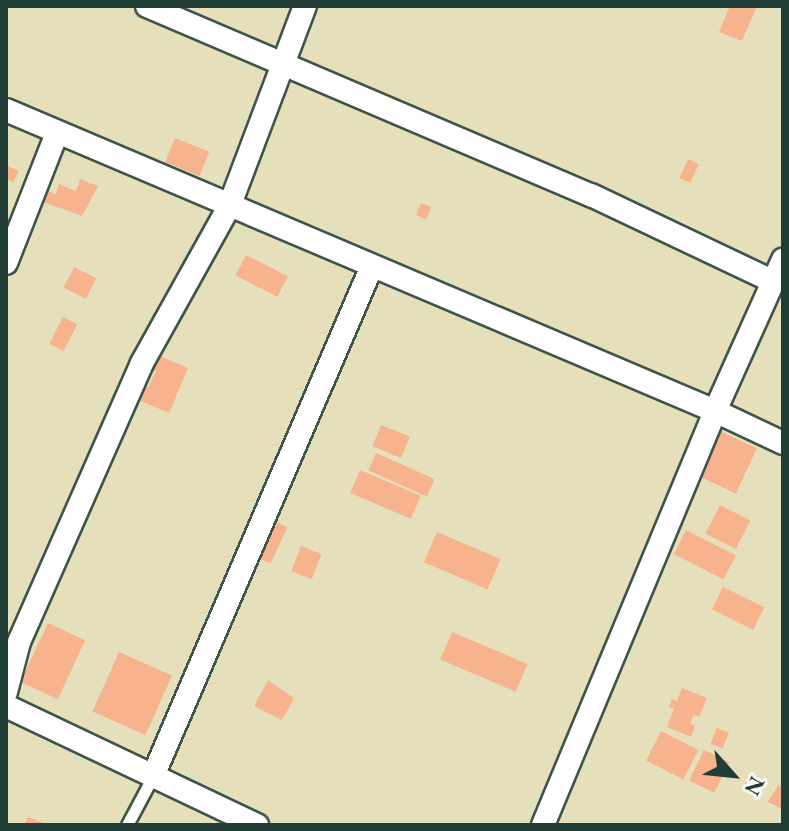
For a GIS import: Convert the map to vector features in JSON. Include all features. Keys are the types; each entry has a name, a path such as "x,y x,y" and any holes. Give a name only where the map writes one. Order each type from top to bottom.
{"street":[{"path":"147,6 591,195 774,282"},
{"path":"6,692 19,642 142,363 229,207 305,6"},
{"path":"6,110 715,411 783,443"},
{"path":"6,263 57,133"},
{"path":"543,825 715,411 783,260"},
{"path":"153,776 372,266"},
{"path":"6,706 257,825"}],"lane":[{"path":"127,825 153,776"}],"building":[{"path":"730,6 757,6 742,41 719,32"},
{"path":"175,138 209,152 200,176 165,162"},
{"path":"688,159 699,164 690,183 679,178"},
{"path":"6,165 19,171 13,182 6,179"},
{"path":"80,179 98,186 82,216 43,202 47,191 56,194 59,184 76,191"},
{"path":"421,203 431,207 426,219 416,215"},
{"path":"246,255 288,276 277,297 236,275"},
{"path":"74,267 96,278 86,299 64,287"},
{"path":"63,317 77,324 64,351 49,344"},
{"path":"155,354 188,368 169,413 136,399 142,385 148,388 156,371 149,368"},
{"path":"381,425 410,437 401,458 372,446"},
{"path":"718,430 757,448 736,493 697,475"},
{"path":"376,453 434,479 427,496 368,470"},
{"path":"360,470 421,496 411,519 350,493"},
{"path":"720,505 750,520 736,549 705,534"},
{"path":"272,520 287,527 271,563 255,556"},
{"path":"686,530 736,555 724,579 674,554"},
{"path":"437,532 501,559 488,589 424,562"},
{"path":"301,546 322,554 312,579 291,571"},
{"path":"723,587 764,607 753,630 712,609"},
{"path":"48,623 85,640 58,699 21,682"},
{"path":"452,632 527,664 516,692 440,660"},
{"path":"119,652 172,676 146,735 93,711"},
{"path":"268,680 294,698 282,720 254,706"},
{"path":"682,688 707,698 699,717 694,715 690,724 695,726 691,737 667,727 674,709 669,707 672,699 677,701"},
{"path":"717,728 729,733 722,749 710,744"},
{"path":"661,731 698,750 683,779 646,760"},
{"path":"704,750 729,762 714,793 689,781"},
{"path":"778,785 783,788 783,810 768,802"},
{"path":"28,817 49,825 25,825"}]}
